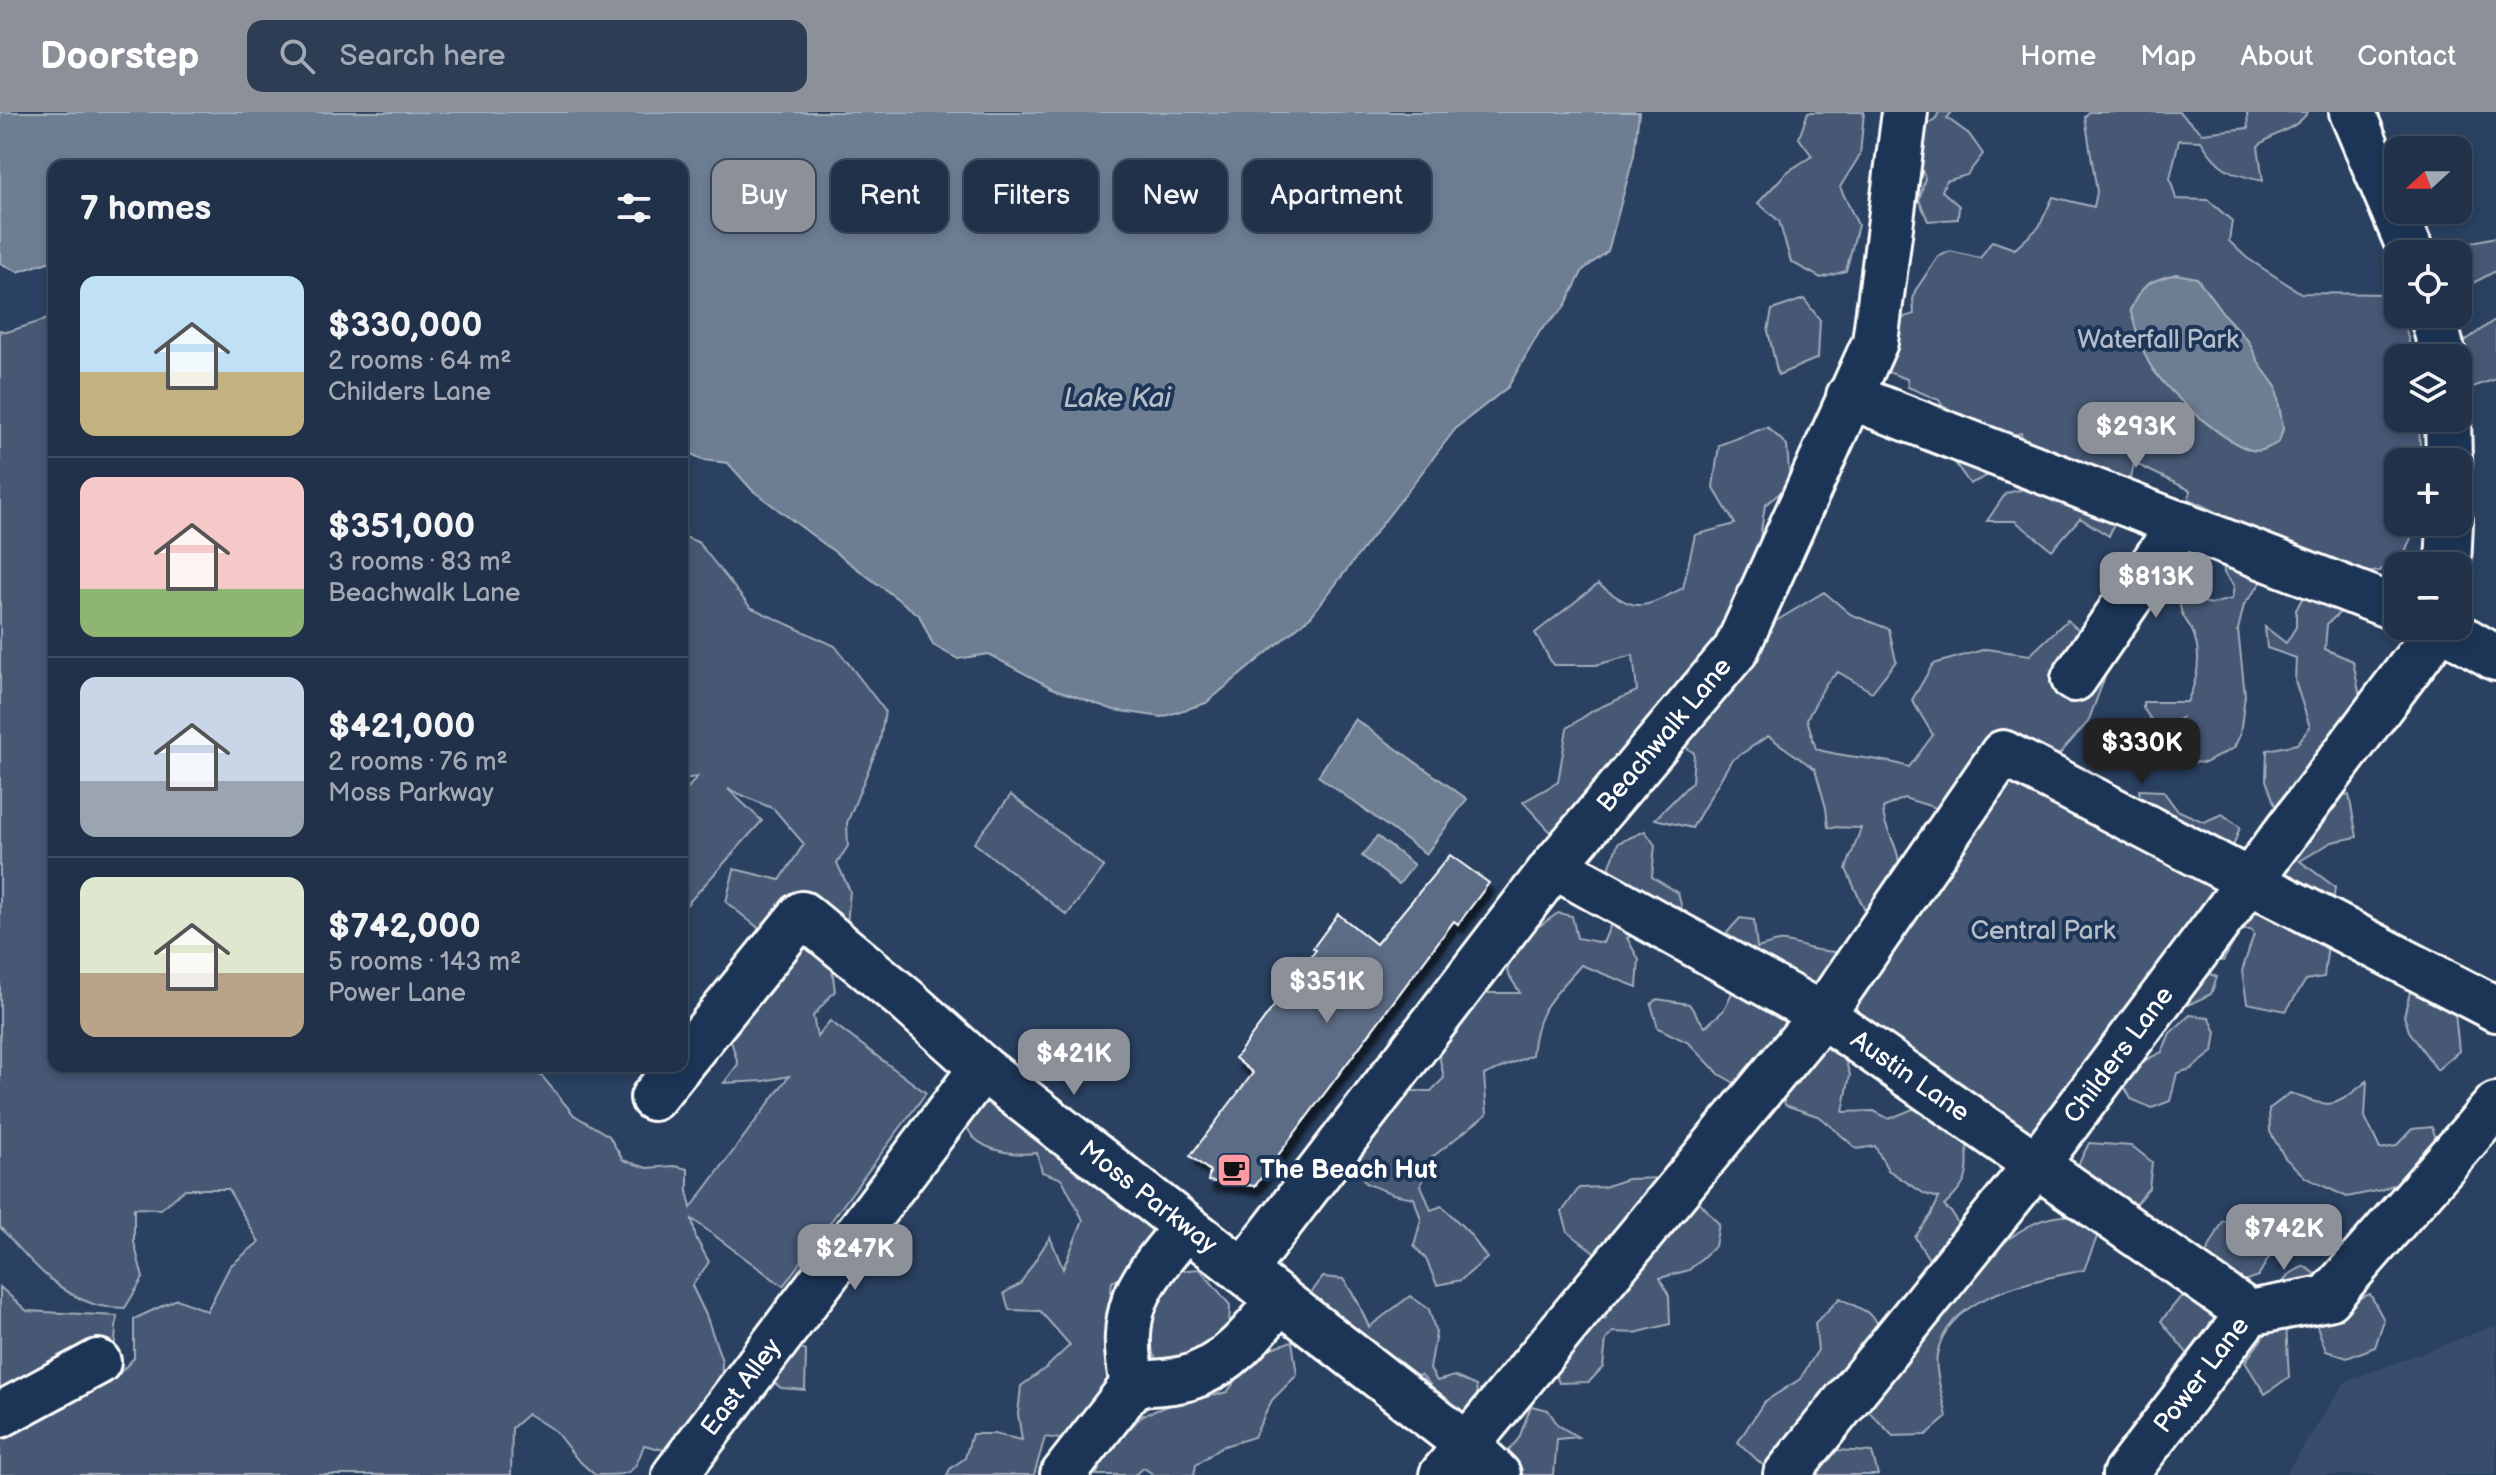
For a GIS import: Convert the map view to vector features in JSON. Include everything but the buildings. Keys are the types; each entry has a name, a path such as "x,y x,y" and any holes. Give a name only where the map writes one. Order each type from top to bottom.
{"street":[{"name":"Beachwalk Lane","path":"1243,1271 1554,866 1736,650 1875,342 1905,112"},
{"path":"2352,112 2406,240"},
{"path":"1849,396 2384,603"},
{"path":"2074,679 2181,523"},
{"name":"Childers Lane","path":"1786,1475 2036,1165 2431,640"},
{"path":"2465,640 2496,658"},
{"path":"1454,1460 1822,1015 2003,753 2496,1009"},
{"name":"Austin Lane","path":"1554,866 1822,1015 2249,1313"},
{"name":"Moss Parkway","path":"688,1055 802,914 982,1068 1280,1300 1454,1460 1498,1475"},
{"name":"East Alley","path":"675,1475 982,1068"},
{"name":"Power Lane","path":"2125,1475 2249,1313 2328,1298 2496,1105"},
{"path":"1133,1385 1127,1357 1127,1322 1144,1278 1186,1227"},
{"path":"1063,1475 1133,1385 1194,1376 1228,1357 1241,1347 1280,1300"},
{"path":"0,1415 98,1362"}],"shaded area":[{"path":"2496,1325 2496,1475 2285,1475 2345,1382"}],"green space":[{"path":"1808,112 1864,112 1860,155 1840,187 1858,225 1846,271 1821,278 1791,262 1779,221 1758,203 1787,172 1812,156 1799,138"},
{"path":"1939,112 1952,112 1947,118 1969,134 1983,154 1967,175 1946,181 1942,191 1959,206 1958,219 1928,221 1919,200 1925,178 1917,132 1936,118"},
{"path":"2089,112 2179,112 2202,133 2248,128 2247,112 2308,112 2297,123 2258,146 2263,181 2227,169 2201,141 2179,140 2170,178 2176,199 2208,200 2232,221 2229,241 2247,258 2301,293 2384,294 2384,328 2406,328 2410,344 2384,344 2384,432 2419,432 2421,448 2384,448 2384,536 2412,536 2405,552 2384,552 2384,566 2380,571 2365,573 2346,607 2327,624 2325,649 2353,661 2361,702 2337,793 2349,795 2357,837 2332,842 2300,861 2335,887 2324,977 2306,980 2286,1011 2247,1003 2242,971 2254,934 2252,930 2241,930 2223,961 2211,959 2200,969 2217,977 2211,994 2177,1010 2139,1063 2162,1052 2170,1033 2190,1015 2209,1017 2216,1032 2213,1052 2191,1069 2177,1073 2170,1101 2152,1108 2131,1099 2121,1080 2028,1147 1838,1014 1969,818 1904,798 1883,808 1898,855 1899,871 1890,895 1870,922 1846,869 1861,828 1828,827 1815,769 1768,736 1731,761 1692,828 1655,819 1692,782 1694,753 1649,722 1556,838 1523,802 1558,782 1567,728 1594,710 1637,691 1633,655 1596,665 1553,665 1535,633 1598,584 1622,600 1639,605 1657,601 1683,588 1695,535 1735,524 1713,487 1719,445 1767,427 1787,445 1790,485 1765,505 1759,545 1776,621 1824,592 1850,614 1889,629 1896,661 1872,692 1838,672 1826,683 1807,719 1816,749 1909,767 1933,735 1912,700 1933,664 1986,649 2030,655 2067,620 2112,658 2088,722 2035,782 2142,810 2139,790 2163,791 2177,810 2204,822 2222,814 2240,827 2228,882 2281,822 2266,780 2267,750 2297,744 2310,727 2295,681 2296,658 2267,648 2265,627 2286,643 2296,627 2296,610 2306,591 2266,576 2244,605 2238,630 2245,695 2240,735 2234,748 2205,763 2181,761 2169,740 2181,718 2159,731 2143,708 2143,702 2187,702 2193,687 2198,663 2197,646 2182,614 2180,596 2211,604 2232,599 2234,586 2224,573 2222,515 2189,499 2190,490 2134,463 2129,490 2109,536 2080,518 2052,550 2015,521 1987,521 2006,493 2034,487 2021,433 2004,437 1991,474 1970,484 1951,457 1950,418 1939,400 1908,387 1907,379 1885,371 1875,342 1905,317 1914,314 1915,291 1938,257 1950,251 1980,258 1992,241 2015,249 2039,227 2053,197 2094,207 2097,192 2085,117"},
{"path":"2496,237 2496,271 2472,284 2472,242"},
{"path":"1804,299 1820,320 1818,358 1778,375 1768,331 1772,310"},
{"path":"48,319 48,1072 529,1072 542,1076 574,1115 609,1136 623,1160 647,1168 674,1166 688,1169 691,1208 789,1076 724,1083 738,1064 726,1024 767,935 726,902 734,869 780,880 804,844 774,809 728,789 762,821 688,903 688,788 697,777 688,778 688,538 698,542 750,607 835,646 885,711 880,741 847,823 848,846 837,863 850,891 846,936 828,938 835,991 813,1016 817,1037 830,1021 926,1093 783,1286 692,1219 696,1238 709,1262 692,1286 722,1361 721,1399 672,1452 644,1445 630,1471 617,1475 595,1475 577,1459 555,1431 528,1414 512,1428 511,1475 0,1475 0,1287 27,1311 117,1316 112,1381 134,1358 134,1319 177,1299 207,1311 230,1266 259,1242 228,1189 185,1189 161,1209 134,1208 134,1242 143,1278 125,1308 97,1305 66,1291 31,1261 0,1227 0,330 7,332"},
{"path":"2496,319 2496,379 2472,387 2472,344 2461,344"},
{"path":"1011,795 1104,867 1067,915 974,843"},
{"path":"1645,831 1655,845 1652,877 1678,893 1683,913 1627,938 1639,960 1637,987 1581,965 1547,1005 1537,1026 1532,1055 1484,1075 1487,1114 1431,1158 1421,1185 1431,1210 1442,1206 1469,1233 1487,1258 1461,1280 1437,1285 1426,1259 1414,1246 1421,1220 1414,1198 1365,1183 1356,1162 1369,1126 1398,1091 1431,1091 1444,1078 1437,1046 1475,993 1520,993 1507,972 1515,943 1558,913 1572,916 1577,938 1603,943 1614,917 1615,888 1609,869 1618,843"},
{"path":"1740,918 1754,920 1757,948 1783,942 1842,953 1822,1048 1842,1050 1850,1075 1843,1112 1874,1111 1889,1119 1913,1109 1934,1107 1967,1139 1966,1177 1944,1206 1965,1236 1953,1249 1930,1261 1915,1237 1939,1198 1925,1194 1888,1170 1875,1146 1857,1149 1820,1117 1785,1105 1780,1081 1741,1087 1719,1074 1689,1043 1658,1028 1651,1004 1657,999 1689,1004 1705,1027 1723,1011 1737,983 1724,936"},
{"path":"2437,989 2455,1013 2459,1051 2437,1070 2409,1031 2404,1016 2410,992"},
{"path":"2367,1081 2365,1117 2380,1149 2396,1146 2412,1129 2432,1127 2441,1152 2421,1173 2381,1190 2347,1197 2306,1178 2285,1158 2270,1132 2269,1109 2290,1093 2331,1104"},
{"path":"977,1082 1029,1092 1045,1145 1066,1148 1165,1227 1175,1271 1200,1269 1230,1305 1229,1328 1191,1362 1157,1360 1141,1333 1134,1272 1112,1282 1105,1335 1111,1381 1075,1441 1045,1437 1034,1475 947,1475 965,1458 972,1434 994,1434 1022,1440 1018,1414 1021,1386 1070,1345 1040,1311 1009,1310 1004,1293 1020,1284 1050,1237 1063,1269 1083,1220 1062,1179 1042,1172 1037,1153 1003,1152 987,1147 973,1137 960,1113"},
{"path":"2089,1143 2132,1146 2152,1162 2149,1188 2133,1207 2099,1232 2084,1270 1996,1294 1975,1304 1957,1318 1944,1334 1936,1362 1947,1417 1926,1435 1893,1436 1837,1379 1834,1450 1872,1452 1878,1475 1811,1475 1769,1471 1738,1442 1764,1402 1800,1379 1818,1350 1815,1323 1840,1298 1867,1312 1904,1350 1916,1353 1956,1294 2010,1238 2029,1226 2053,1217 2075,1215 2075,1171"},
{"path":"1666,1178 1698,1200 1719,1224 1715,1246 1689,1270 1660,1278 1669,1296 1670,1324 1635,1333 1613,1332 1606,1340 1603,1367 1589,1382 1559,1383 1552,1367 1585,1324 1606,1318 1604,1288 1628,1267 1594,1252 1568,1232 1562,1212 1579,1188 1604,1187 1627,1179"},
{"path":"2223,1221 2253,1224 2273,1251 2258,1276 2232,1285 2219,1323 2191,1358 2161,1321 2188,1288"},
{"path":"2304,1266 2317,1275 2333,1308 2370,1294 2384,1320 2375,1347 2347,1358 2326,1351 2314,1318 2286,1324 2289,1377 2265,1394 2245,1362 2274,1322 2277,1291 2288,1275"},
{"path":"1323,1277 1343,1279 1369,1327 1410,1296 1429,1309 1436,1333 1430,1369 1437,1381 1454,1376 1476,1386 1480,1411 1462,1424 1434,1405 1434,1389 1421,1374 1414,1379 1366,1354 1348,1322 1321,1321 1311,1293"},
{"path":"1292,1341 1297,1375 1272,1400 1254,1437 1221,1447 1196,1465 1194,1475 1154,1475 1144,1468 1134,1475 1096,1475 1111,1448 1143,1415 1227,1392 1257,1353"},
{"path":"788,1342 806,1351 805,1390 781,1388 761,1372"},
{"path":"1531,1406 1548,1410 1558,1425 1578,1437 1557,1439 1554,1475 1513,1475 1502,1459 1519,1438"}],"water":[{"name":"Lake Kai","path":"0,112 1639,112 1634,155 1608,251 1583,270 1564,308 1540,331 1508,387 1457,427 1311,616 1206,703 1162,717 1114,710 1052,688 988,654 958,659 933,645 919,615 752,490 728,463 703,460 688,452 688,160 48,160 48,262 18,272 0,263"},
{"path":"2176,274 2197,278 2249,342 2260,365 2276,387 2283,429 2279,442 2255,451 2239,445 2180,400 2149,363 2130,310 2147,285"},
{"path":"1355,719 1467,799 1426,854 1318,776"},
{"path":"1377,836 1414,865 1399,884 1362,856"}],"place":[{"name":"The Beach Hut","path":"1234,1170"}],"park label":[{"name":"Waterfall Park","path":"2158,340"},
{"name":"Central Park","path":"2043,931"}]}
